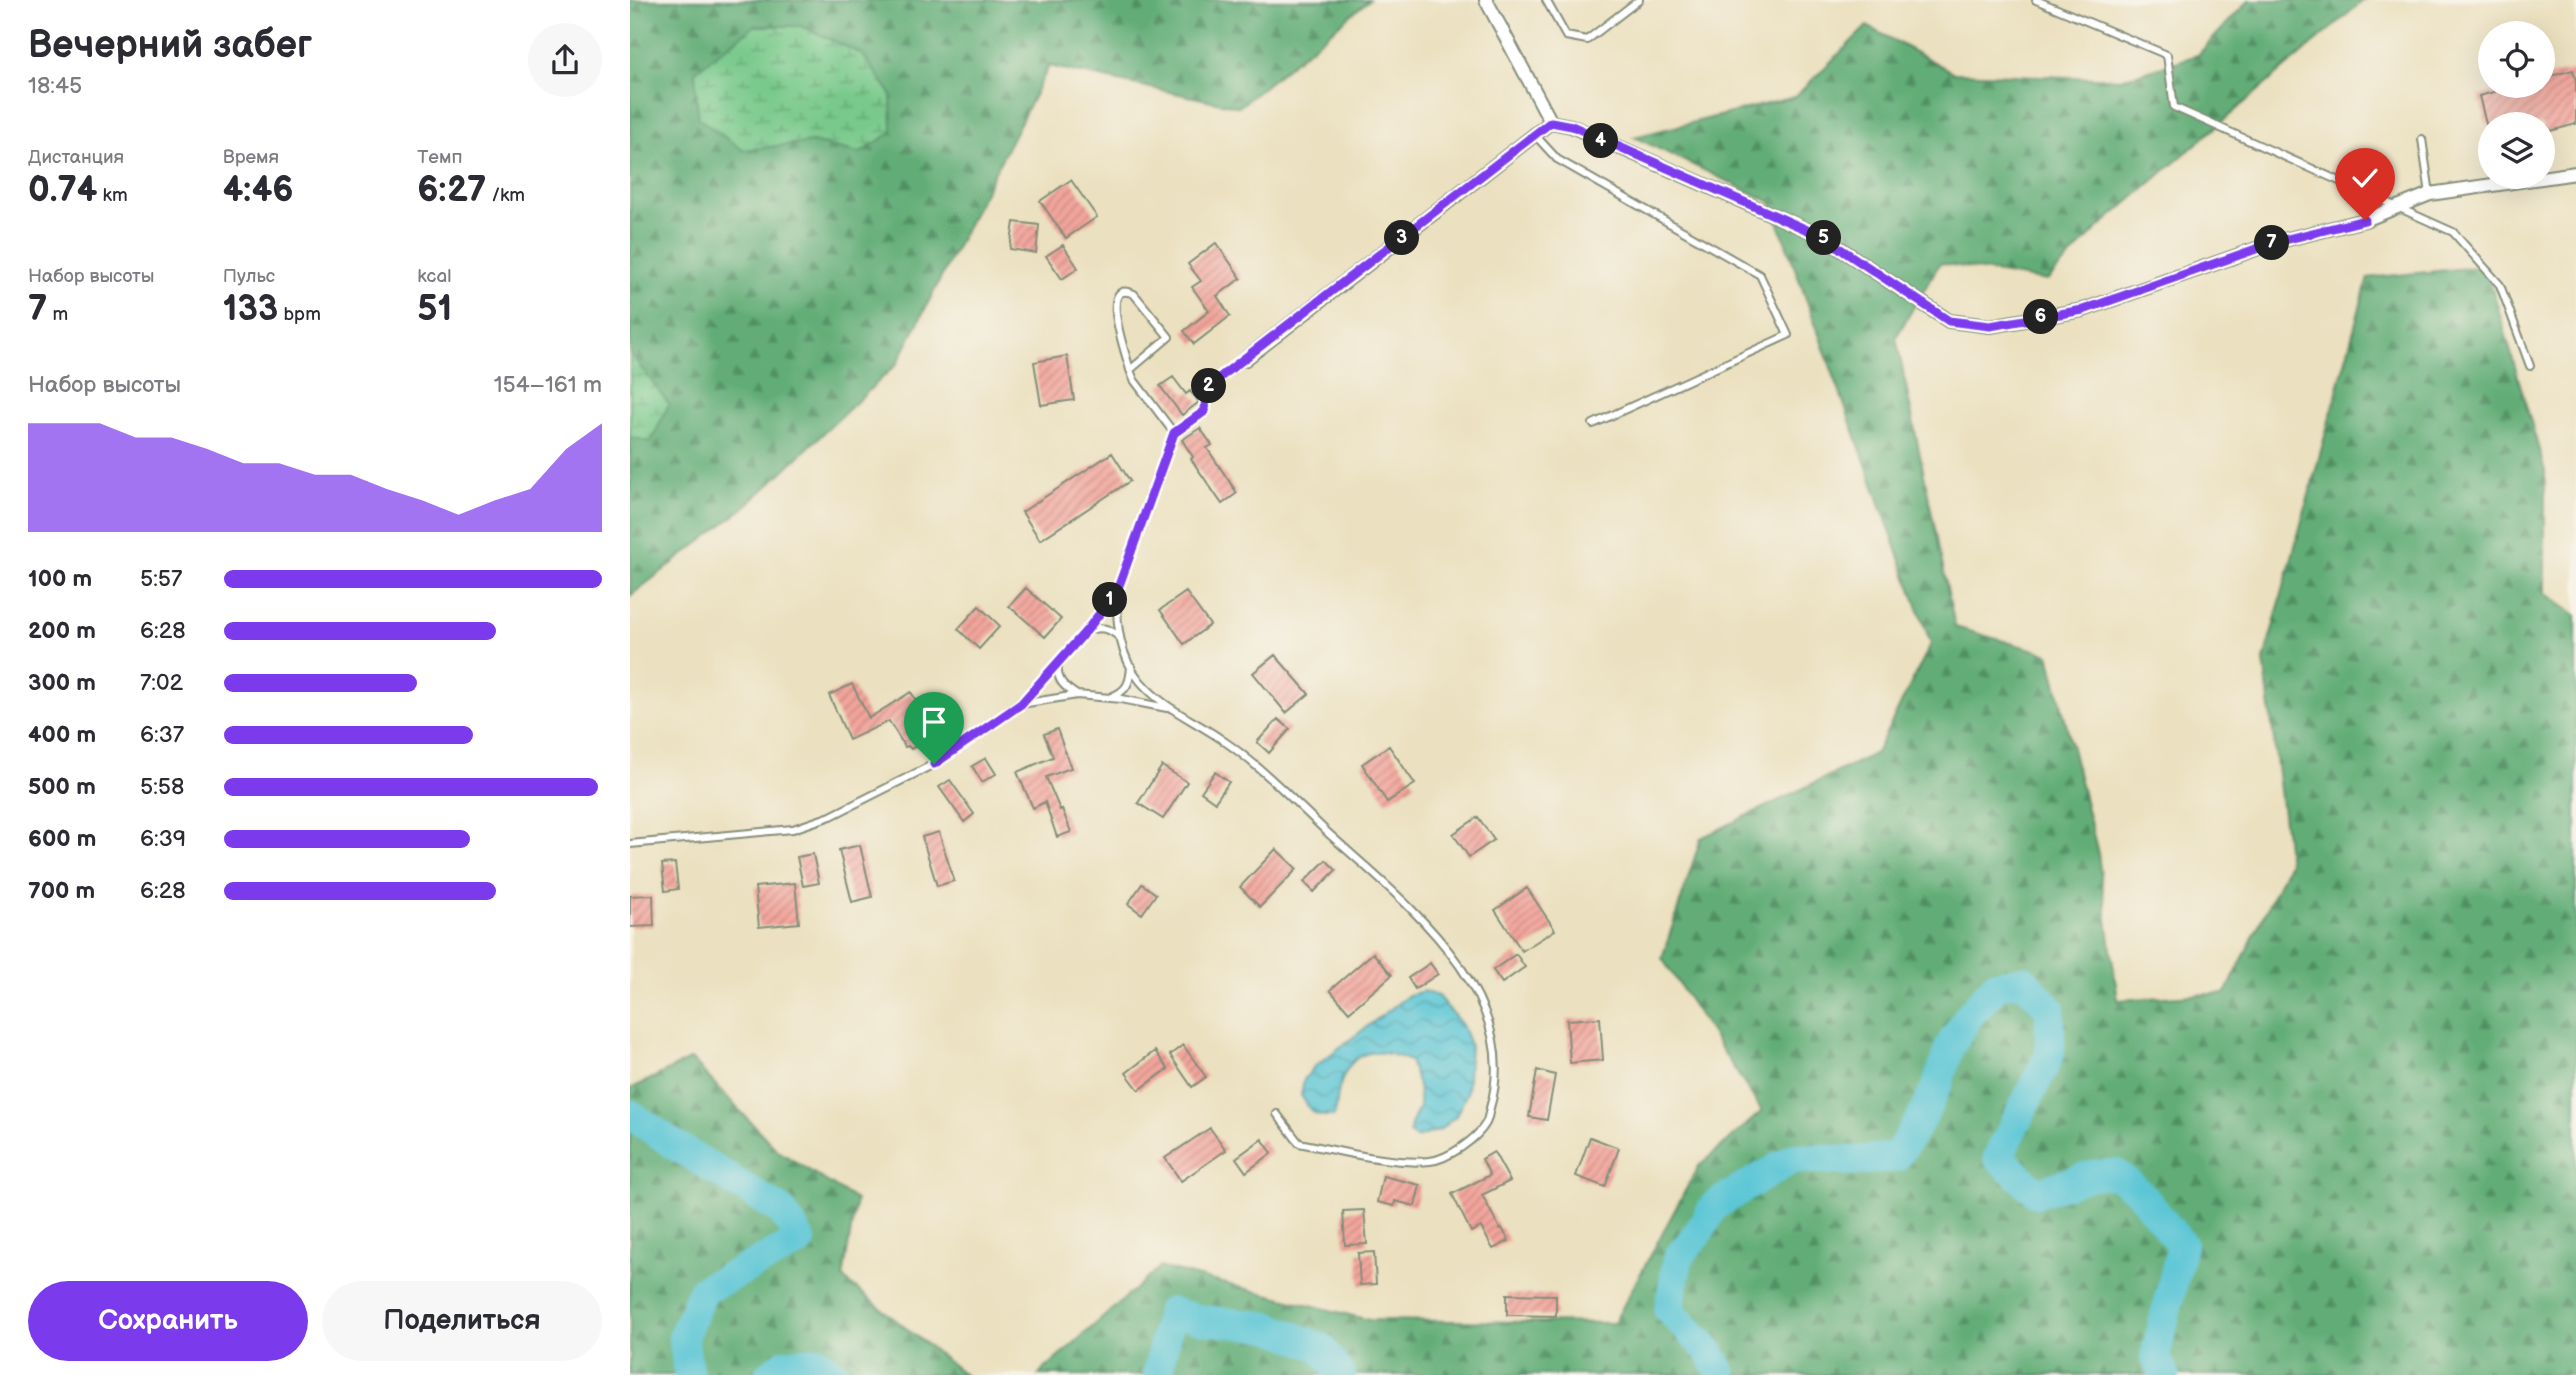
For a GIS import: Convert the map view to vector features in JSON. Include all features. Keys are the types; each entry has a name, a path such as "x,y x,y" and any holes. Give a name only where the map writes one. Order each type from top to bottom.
{"street":[{"path":"1486,0 1551,122"},
{"path":"1244,360 1551,122 1572,126 1821,236 1949,321 1990,326 2083,310 2276,242 2365,220 2430,194 2576,173"}],"lane":[{"path":"1546,0 1566,36 1587,40 1639,0"},
{"path":"2036,0 2167,55 2174,107 2453,232 2500,285 2530,366"},
{"path":"1535,135 1557,159 1760,275 1788,335 1593,424"},
{"path":"2422,139 2430,194"},
{"path":"1130,370 1169,337 1134,293 1128,291 1121,292 1116,297 1114,308 1130,370 1134,380 1174,433"},
{"path":"630,844 793,829 831,816 934,764 1021,704 1087,630 1117,591 1174,433 1205,411 1206,388 1244,360"},
{"path":"1117,591 1116,622 1125,656 1139,680 1167,708 1221,739 1251,763 1413,910 1454,957 1478,995 1495,1041 1495,1091 1486,1124 1463,1147 1432,1161 1389,1159 1299,1143 1277,1114"},
{"path":"1087,630 1103,627 1121,640"},
{"path":"1058,662 1057,672 1061,683 1077,695"},
{"path":"1109,698 1122,693 1128,685 1131,666"},
{"path":"1021,704 1077,695 1167,708"}],"green space":[{"path":"630,0 1369,0 1239,107 1049,66 897,364 744,508 630,596"},
{"path":"2249,0 2364,0 2097,229 2047,281 1940,263 1896,337 1955,627 2049,654 2098,854 2118,1000 2226,993 2289,863 2264,660 2368,278 2486,266 2545,471 2545,593 2576,615 2576,1375 1038,1375 1160,1267 1369,1320 1614,1323 1698,1167 1762,1111 1662,958 1701,838 1876,753 1931,644 1771,202 1634,137 1795,97 1867,26 1954,73 2121,79 2198,55"},
{"path":"754,26 801,26 862,54 891,94 892,132 860,153 812,142 743,150 698,118 695,71"},
{"path":"630,353 669,404 651,442 630,437"},
{"path":"691,1059 777,1150 856,1200 843,1278 965,1375 630,1375 630,1089"}],"water":[{"path":"1424,991 1438,996 1462,1025 1470,1045 1467,1093 1456,1116 1440,1130 1416,1138 1410,1133 1410,1129 1419,1106 1419,1094 1410,1061 1375,1052 1357,1058 1350,1066 1339,1089 1334,1116 1321,1116 1310,1109 1301,1095 1304,1080 1314,1067 1409,995"}],"building":[{"path":"2573,70 2576,81 2576,124 2555,130 2555,112 2483,112 2480,98 2555,98 2555,75"},
{"path":"1071,180 1097,217 1066,238 1040,201"},
{"path":"1014,222 1039,225 1036,253 1010,249"},
{"path":"1216,243 1241,278 1217,296 1230,316 1194,344 1184,331 1209,311 1192,287 1201,281 1188,264"},
{"path":"1063,245 1078,268 1062,279 1046,256"},
{"path":"1067,356 1074,400 1041,405 1034,362"},
{"path":"1173,377 1186,394 1190,391 1199,402 1182,415 1160,386"},
{"path":"1200,428 1212,445 1207,448 1237,493 1222,504 1191,459 1193,457 1182,440"},
{"path":"1112,453 1130,481 1040,540 1022,512"},
{"path":"1026,588 1061,619 1045,637 1009,606"},
{"path":"1186,592 1210,625 1184,644 1160,610"},
{"path":"979,606 1000,626 979,649 958,629"},
{"path":"1275,655 1309,694 1286,713 1253,673"},
{"path":"852,684 869,718 911,692 936,734 911,749 905,747 889,721 849,740 829,695"},
{"path":"1278,719 1290,729 1269,753 1257,742"},
{"path":"1057,729 1071,768 1046,777 1071,832 1057,837 1045,802 1033,808 1017,772 1053,757 1044,734"},
{"path":"1389,746 1415,784 1387,802 1362,764"},
{"path":"986,758 996,774 982,782 972,766"},
{"path":"1162,766 1187,782 1163,819 1138,803"},
{"path":"1215,772 1229,782 1215,802 1201,792"},
{"path":"950,780 974,814 964,822 939,787"},
{"path":"1478,817 1494,840 1469,857 1453,834"},
{"path":"939,832 954,881 937,886 922,837"},
{"path":"860,845 872,897 852,902 839,850"},
{"path":"1276,849 1297,869 1260,907 1240,887"},
{"path":"813,854 819,883 803,886 797,857"},
{"path":"1326,860 1336,870 1314,892 1304,882"},
{"path":"675,863 678,889 665,891 662,864"},
{"path":"795,883 799,923 759,927 755,887"},
{"path":"1142,884 1156,894 1142,914 1128,904"},
{"path":"1527,888 1555,930 1522,951 1495,910"},
{"path":"653,895 654,926 630,927 630,896"},
{"path":"1373,953 1392,975 1349,1012 1330,990"},
{"path":"1516,954 1525,967 1502,983 1493,970"},
{"path":"1430,963 1438,974 1415,989 1408,978"},
{"path":"1600,1018 1603,1060 1570,1063 1567,1020"},
{"path":"1183,1045 1206,1077 1192,1087 1170,1055"},
{"path":"1155,1051 1168,1069 1139,1090 1126,1073"},
{"path":"1537,1070 1555,1075 1547,1120 1529,1117"},
{"path":"1210,1128 1226,1150 1181,1181 1165,1158"},
{"path":"1590,1137 1619,1148 1605,1187 1576,1176"},
{"path":"1262,1139 1272,1153 1246,1172 1236,1158"},
{"path":"1494,1152 1510,1181 1482,1195 1509,1241 1493,1249 1481,1227 1471,1232 1452,1194 1490,1175 1482,1159"},
{"path":"1383,1176 1420,1185 1415,1206 1395,1201 1394,1206 1377,1202"},
{"path":"1364,1210 1367,1244 1345,1245 1343,1211"},
{"path":"1374,1252 1376,1284 1360,1285 1358,1253"},
{"path":"1507,1294 1556,1295 1556,1316 1507,1315"}],"waterway":[{"path":"1722,1375 1710,1352 1669,1310 1678,1258 1715,1205 1794,1158 1855,1161 1896,1157 1922,1117 1938,1083 1950,1046 1968,1017 1996,985 2024,980 2050,1009 2050,1054 1998,1157 2037,1193 2092,1175 2117,1174 2140,1193 2182,1245 2155,1357 2165,1375"},
{"path":"630,1114 673,1144 782,1211 801,1241 703,1290 683,1337 689,1375"},
{"path":"1162,1375 1158,1371 1171,1312 1203,1320 1270,1327 1322,1348 1341,1375"},
{"path":"769,1375 784,1364 818,1361 836,1375"}],"route":[{"path":"934,764 1021,704 1087,630 1117,591 1174,433 1205,411 1206,388 1551,122 1572,126 1821,236 1949,321 1990,326 2083,310 2276,242 2365,220"}]}
